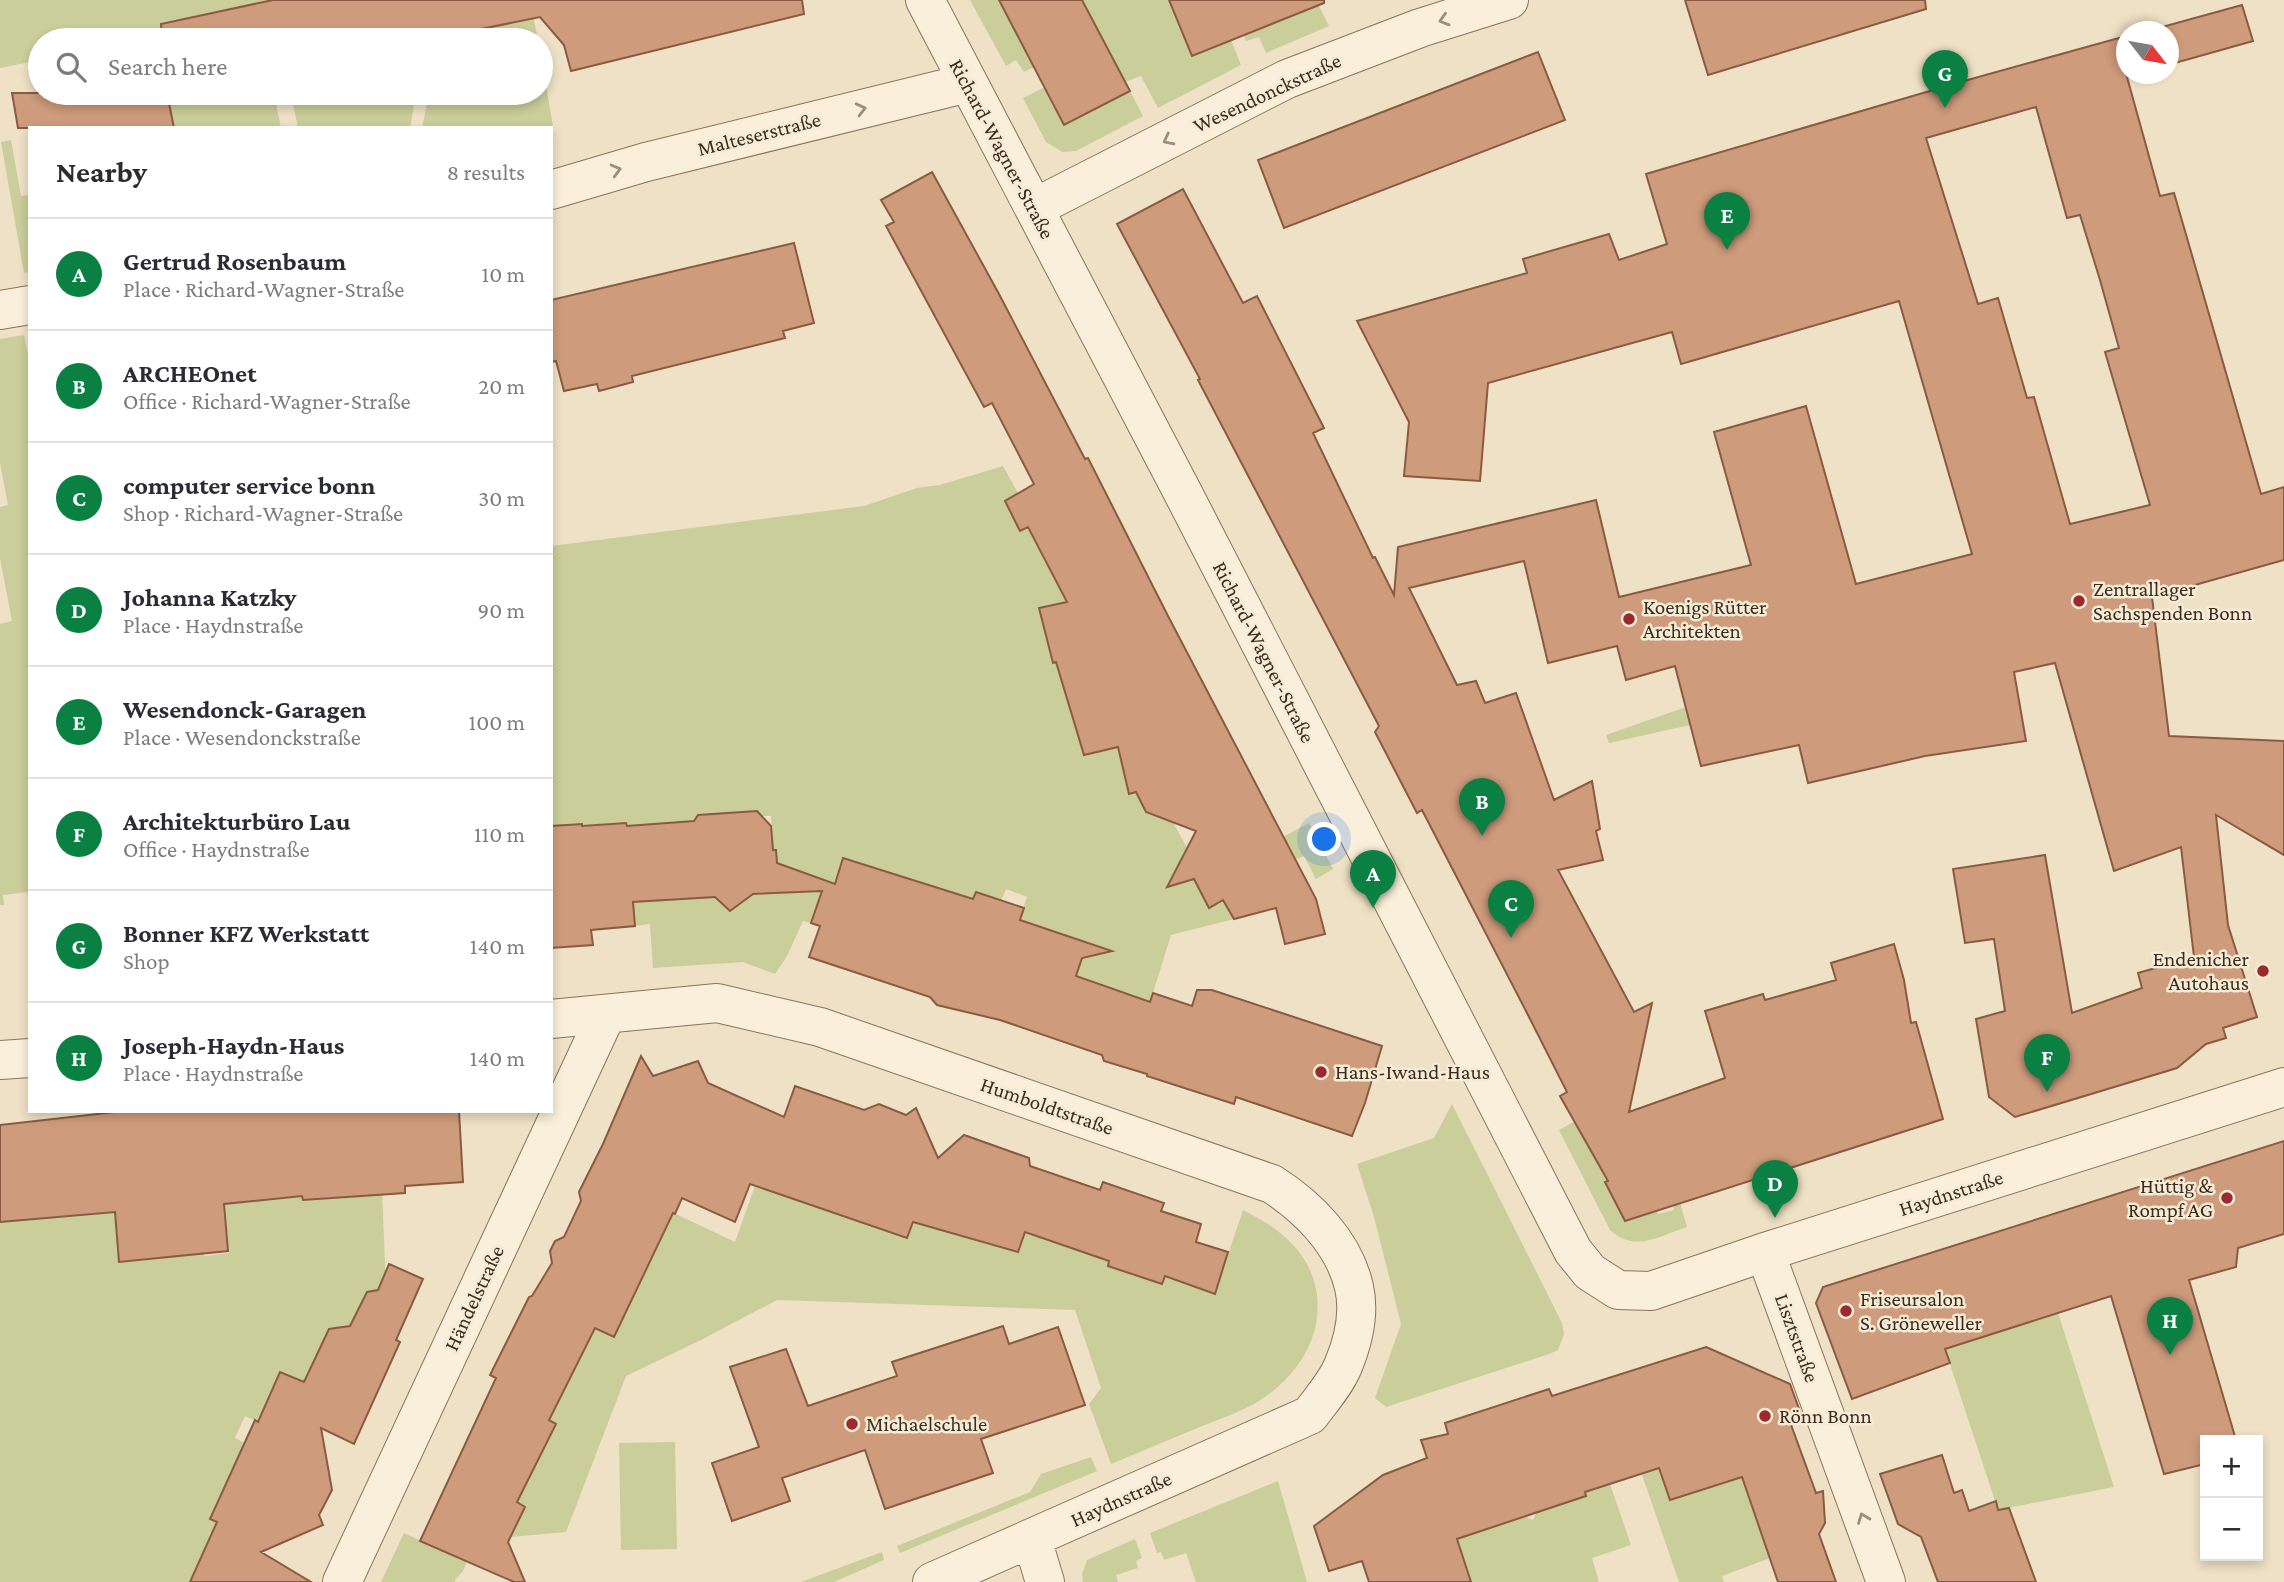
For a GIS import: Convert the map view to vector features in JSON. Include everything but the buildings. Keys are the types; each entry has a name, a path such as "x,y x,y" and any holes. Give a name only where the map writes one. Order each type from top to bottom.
{"street":[{"name":"Richard-Wagner-Straße","path":"925,0 1183,493 1573,1251 1590,1272 1618,1290"},
{"name":"Wesendonckstraße","path":"1034,208 1287,79 1420,27 1509,0"},
{"name":"Malteserstraße","path":"553,189 646,162 968,83"},
{"path":"0,310 28,305"},
{"name":"Humboldtstraße","path":"553,1019 717,1003 821,1027 1272,1184 1307,1210 1328,1234 1354,1288 1355,1329 1342,1368 1310,1415"},
{"name":"Händelstraße","path":"342,1582 606,1015"},
{"path":"0,1060 28,1058"},
{"name":"Haydnstraße","path":"1618,1290 1651,1292 1765,1252 2284,1087"},
{"name":"Lisztstraße","path":"1765,1252 1886,1582"},
{"name":"Haydnstraße","path":"932,1582 1310,1415"},
{"path":"1032,1539 1045,1582"}],"green space":[{"path":"0,0 273,0 211,13 188,28 28,28 28,62 0,68"},
{"path":"530,0 536,28 487,28 497,26"},
{"path":"970,0 999,0 1034,67 1024,72 1016,60 1006,66"},
{"path":"1082,0 1169,0 1231,40 1241,65 1158,108 1141,76 1125,82"},
{"path":"1318,4 1329,26 1266,53 1259,37 1246,41 1243,34"},
{"path":"1045,87 1130,91 1143,116 1076,151 1062,152 1046,142 1023,98"},
{"path":"170,105 276,105 281,126 174,126"},
{"path":"293,105 414,105 410,126 298,126"},
{"path":"427,105 549,105 553,126 422,126"},
{"path":"11,140 21,196 28,195 28,272 24,273 1,142"},
{"path":"24,335 28,356 28,898 27,892 3,895 4,905 0,905 0,624 12,621 0,558 0,507 8,505 0,463 0,339"},
{"path":"1003,466 1018,493 1005,501 1020,531 1028,527 1066,602 1039,609 1053,662 1060,661 1084,754 1118,747 1129,794 1136,792 1146,812 1168,813 1191,855 1181,860 1175,870 1182,882 1194,879 1209,908 1223,900 1234,919 1171,935 1148,1009 1073,984 1087,942 1020,919 1027,897 1006,889 1001,901 976,892 971,905 950,892 927,884 920,904 843,858 835,884 825,881 811,923 803,921 787,956 775,974 743,962 653,968 650,924 635,926 626,823 553,826 553,546 864,506 917,488 940,485","holes":["757,811 762,816 771,816 773,850 776,850 776,893 749,895 743,903 734,907 717,897 690,898 686,822 694,821 698,815 714,814 720,819 735,818 741,812"]},
{"path":"1686,707 1690,725 1609,743 1606,735"},
{"path":"1309,823 1333,869 1316,879 1304,856 1295,860 1283,837"},
{"path":"1452,1104 1562,1323 1564,1334 1558,1350 1549,1354 1386,1407 1375,1398 1401,1324 1374,1217 1357,1164 1434,1138"},
{"path":"1581,1118 1612,1179 1606,1182 1657,1210 1658,1214 1674,1210 1673,1205 1680,1203 1687,1227 1638,1242 1619,1237 1610,1230 1559,1130"},
{"path":"756,1183 810,1205 907,1238 914,1221 1018,1252 1025,1232 1109,1261 1162,1284 1165,1276 1215,1293 1243,1210 1279,1232 1306,1262 1316,1289 1316,1323 1312,1338 1296,1367 1285,1380 1259,1401 1111,1464 1089,1404 1101,1388 1075,1310 777,1300 626,1376 566,1532 511,1537 525,1507 513,1501 556,1424 549,1420 595,1328 614,1336 630,1305 613,1296 659,1206 735,1242"},
{"path":"382,1189 386,1289 366,1292 348,1329 329,1329 304,1382 258,1422 245,1416 235,1438 249,1445 234,1499 221,1494 210,1519 222,1525 190,1582 0,1582 0,1222 115,1212 119,1261 199,1207 204,1256 229,1253 224,1201 302,1196 303,1200"},
{"path":"2058,1313 2114,1487 1998,1510 1945,1349"},
{"path":"1720,1412 1770,1558 1722,1576 1724,1582 1679,1582 1630,1440 1648,1434 1670,1499"},
{"path":"675,1442 677,1549 621,1550 619,1443"},
{"path":"1091,1457 1097,1471 900,1553 897,1546 1030,1492 1041,1474"},
{"path":"1278,1481 1307,1582 1196,1582 1186,1553 1164,1560 1161,1552 1157,1553 1150,1533"},
{"path":"1610,1484 1631,1545 1592,1558 1599,1582 1471,1582 1454,1537 1522,1515 1533,1520 1538,1509 1547,1509 1586,1496 1585,1493"},
{"path":"404,1533 467,1562 455,1582 381,1582"},
{"path":"1135,1539 1142,1558 1136,1561 1138,1568 1116,1575 1118,1582 1083,1582 1082,1574 1087,1560"},
{"path":"882,1552 884,1560 834,1582 801,1582"}],"place":[{"name":"Bonner KFZ Werkstatt","path":"1945,108"},
{"name":"Wesendonck-Garagen","path":"1727,250"},
{"name":"Zentrallager Sachspenden Bonn","path":"2079,601"},
{"name":"Koenigs Rütter Architekten","path":"1629,619"},
{"name":"ARCHEOnet","path":"1482,836"},
{"name":"Gertrud Rosenbaum","path":"1373,908"},
{"name":"computer service bonn","path":"1511,938"},
{"name":"Endenicher Autohaus","path":"2263,971"},
{"name":"Hans-Iwand-Haus","path":"1321,1072"},
{"name":"Architekturbüro Lau","path":"2047,1092"},
{"name":"Hüttig & Rompf AG","path":"2227,1198"},
{"name":"Johanna Katzky","path":"1775,1218"},
{"name":"Friseursalon S. Gröneweller","path":"1846,1311"},
{"name":"Joseph-Haydn-Haus","path":"2170,1355"},
{"name":"Rönn Bonn","path":"1765,1416"},
{"name":"Michaelschule","path":"852,1424"}]}
